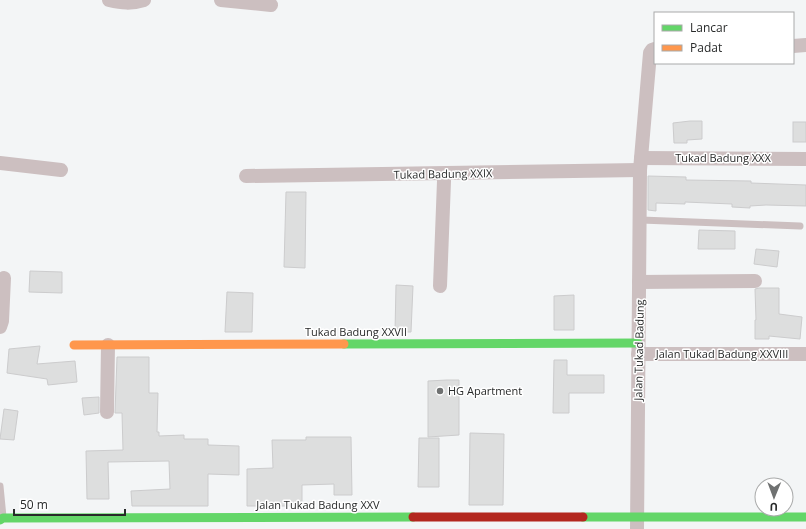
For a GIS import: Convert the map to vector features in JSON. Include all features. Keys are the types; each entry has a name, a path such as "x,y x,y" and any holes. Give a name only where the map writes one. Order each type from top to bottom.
{"street":[{"path":"109,0 123,3 144,0"},
{"path":"221,0 271,5"},
{"path":"794,46 806,45"},
{"name":"Jalan Tukad Badung","path":"637,523 641,164 650,53 654,49"},
{"name":"Tukad Badung XXX","path":"641,164 806,159"},
{"path":"0,163 61,170"},
{"name":"Tukad Badung XXIX","path":"246,176 443,174 641,164"},
{"path":"440,286 443,174"},
{"path":"0,327 2,321 4,278"},
{"path":"640,282 755,281"},
{"name":"Tukad Badung XXVII","path":"74,345 638,349"},
{"path":"107,412 108,346"},
{"name":"Jalan Tukad Badung XXVIII","path":"638,349 806,354"},
{"name":"Jalan Tukad Badung XXV","path":"2,519 637,523 806,517"}],"lane":[{"path":"641,220 800,226"},
{"path":"0,486 2,519"}],"building":[{"path":"702,121 702,139 687,140 687,143 674,143 673,123"},
{"path":"793,122 806,122 806,142 793,142"},
{"path":"648,176 686,177 686,180 751,181 751,183 806,185 806,206 766,205 750,206 750,208 732,207 732,204 685,202 685,204 656,203 656,211 648,210"},
{"path":"286,192 306,192 305,268 284,267"},
{"path":"699,230 735,231 735,249 698,249"},
{"path":"756,249 779,251 777,267 754,264"},
{"path":"30,271 62,272 62,293 29,292"},
{"path":"396,285 413,286 411,332 395,332"},
{"path":"779,288 779,314 802,317 800,339 769,336 769,339 755,339 755,289"},
{"path":"227,292 253,293 252,332 225,332"},
{"path":"574,295 574,330 554,330 554,296"},
{"path":"40,346 37,364 75,361 77,382 48,385 47,379 7,373 9,349"},
{"path":"117,357 149,357 149,393 158,393 157,432 159,432 159,436 184,435 184,439 208,439 208,445 239,446 239,475 208,474 208,506 132,506 131,491 170,489 169,461 108,462 109,499 87,499 86,451 123,450 122,413 115,413"},
{"path":"554,360 567,360 567,375 604,375 604,393 569,393 569,413 553,413"},
{"path":"459,380 459,435 428,437 428,381"},
{"path":"99,397 99,413 84,415 82,398"},
{"path":"4,409 18,411 14,440 0,439"},
{"path":"470,433 504,434 503,505 469,505"},
{"path":"306,437 351,437 352,495 334,495 334,484 302,485 302,506 247,506 247,469 273,468 272,440 306,440"},
{"path":"419,438 439,438 439,487 418,487"}],"traffic: fast":[{"path":"344,344 638,343"},
{"path":"0,520 3,518 413,517"},
{"path":"583,517 806,517"}],"traffic: slow":[{"path":"74,345 344,344"}],"traffic: jam":[{"path":"413,517 583,517"}],"place":[{"name":"HG Apartment","path":"440,391"}]}
